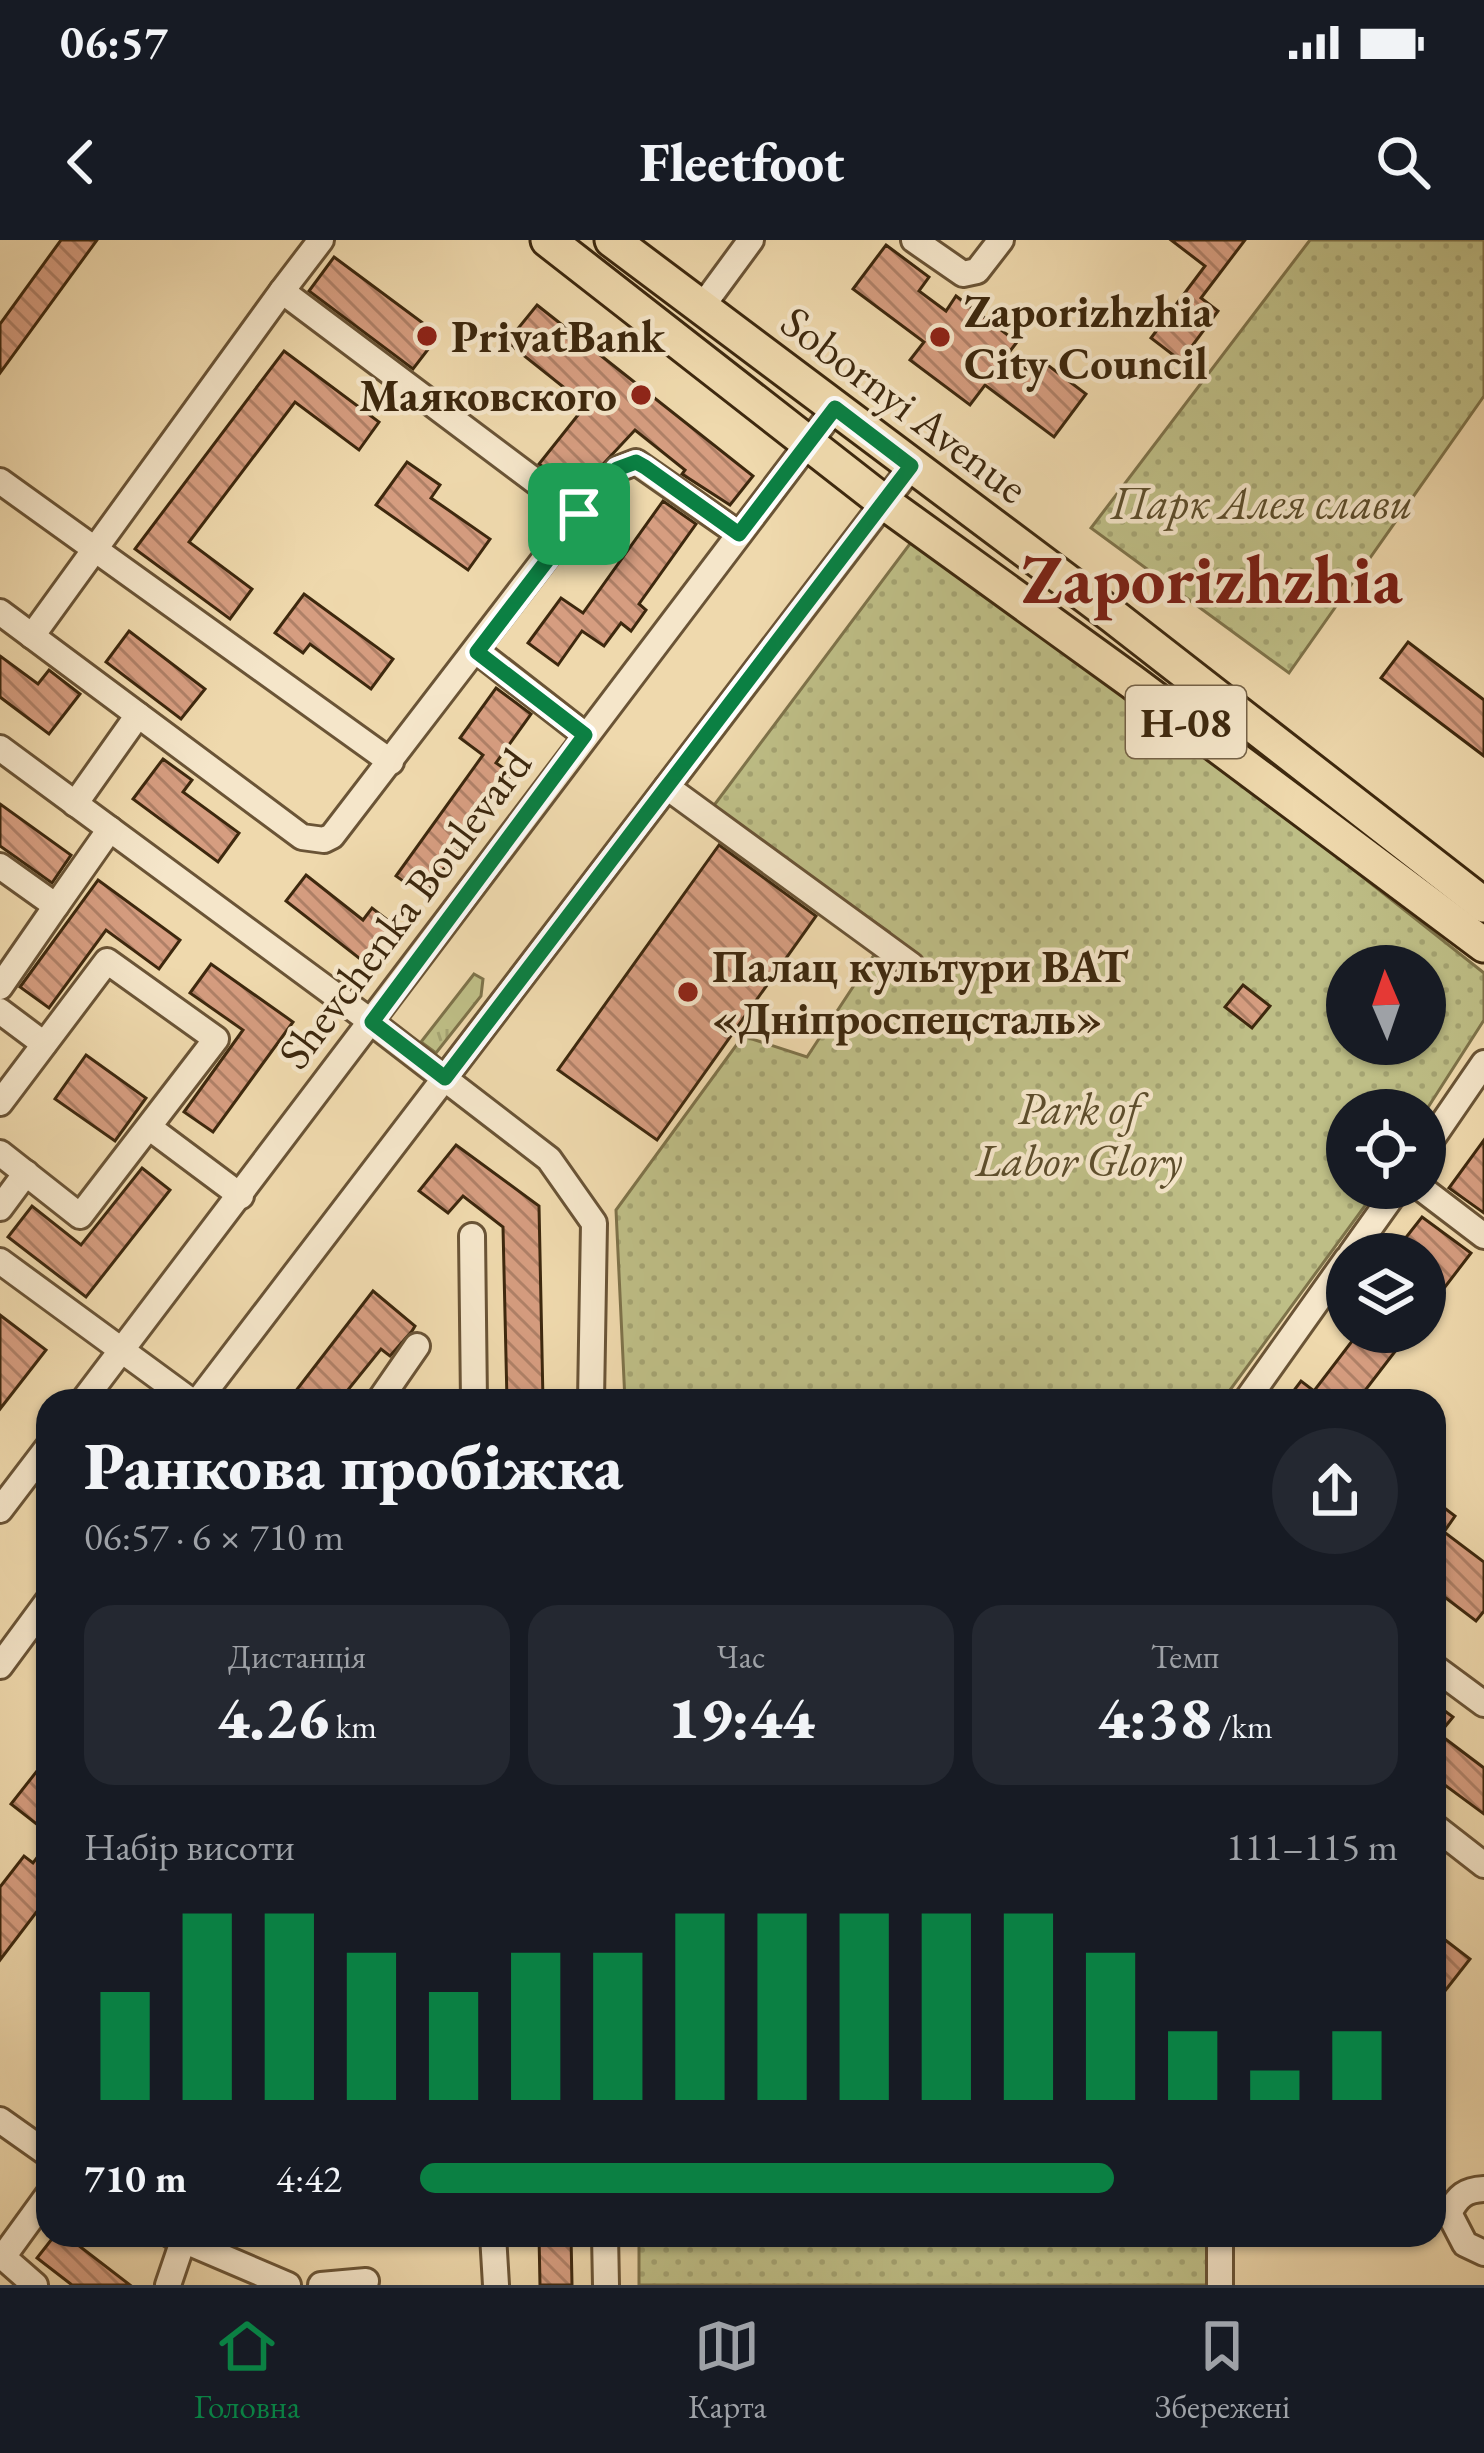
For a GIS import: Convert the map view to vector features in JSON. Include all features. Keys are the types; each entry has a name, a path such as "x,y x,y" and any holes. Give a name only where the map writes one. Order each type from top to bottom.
{"main road":[{"name":"Sobornyi Avenue","path":"548,240 885,503 1484,945"},
{"name":"Sobornyi Avenue","path":"612,240 1128,628 1484,905"}],"street":[{"path":"32,636 321,240"},
{"path":"701,308 751,240"},
{"path":"914,240 963,274 977,271 1001,240"},
{"path":"282,291 579,514"},
{"name":"Shevchenka Boulevard","path":"92,1389 835,408"},
{"path":"0,612 309,840 332,836 617,469 636,462 739,534"},
{"path":"203,1389 911,466"},
{"path":"0,481 391,762"},
{"path":"477,652 585,735"},
{"path":"75,804 138,715"},
{"path":"0,748 550,1159 594,1223 591,1389"},
{"path":"667,787 910,965"},
{"path":"0,987 110,829"},
{"path":"0,866 56,906"},
{"path":"0,1103 107,961 216,1039 80,1216 0,1153"},
{"path":"0,1011 44,1044"},
{"path":"1446,1119 1484,1064"},
{"path":"150,1128 241,1196"},
{"path":"0,1208 26,1173"},
{"path":"1446,1207 1484,1236"},
{"path":"472,1236 474,1389"},
{"path":"0,1261 177,1389"},
{"path":"1255,1389 1326,1289"},
{"path":"387,1389 417,1346"},
{"path":"0,1510 36,1463"},
{"path":"0,1666 36,1617"},
{"path":"1446,1676 1484,1704"},
{"path":"1446,1835 1484,1864"},
{"path":"0,2120 36,2146"},
{"path":"1446,2208 1469,2190 1484,2189"},
{"path":"34,2285 2,2255 36,2211"},
{"path":"1446,2219 1465,2244 1484,2253"},
{"path":"168,2285 178,2247"},
{"path":"201,2247 288,2285"},
{"path":"494,2247 496,2285"},
{"path":"604,2247 606,2285"},
{"path":"1220,2247 1220,2285"},
{"path":"321,2285 366,2282"}],"green space":[{"name":"Парк Алея слави","path":"1310,240 1484,240 1484,396 1289,673 1091,528"},
{"name":"Park of Labor Glory","path":"915,537 1125,689 1484,973 1484,1020 1440,1089 1326,1089 1326,1209 1363,1209 1345,1233 1326,1233 1326,1259 1231,1389 624,1389 616,1210 743,1036 807,1057 889,932 712,808"},
{"path":"474,974 483,979 481,996 436,1053 421,1042"},
{"path":"639,2247 1208,2247 1209,2285 639,2285"}],"building":[{"path":"61,240 97,240 0,373 0,324"},
{"path":"1171,240 1245,240 1201,298 1218,311 1181,361 1151,338 1205,266"},
{"path":"886,245 929,277 919,291 946,311 956,296 1017,342 1007,355 1031,373 1041,360 1086,394 1054,437 985,385 970,405 910,360 924,342 853,289"},
{"path":"334,257 439,335 413,369 309,291"},
{"path":"537,305 753,476 730,505 682,474 685,470 635,430 577,492 539,464 586,405 507,342"},
{"path":"284,351 379,422 359,450 295,402 189,542 252,589 230,619 135,549"},
{"path":"407,462 440,485 431,498 490,539 468,570 376,505"},
{"path":"663,501 696,524 639,604 646,610 631,631 621,623 604,646 582,631 558,665 528,643 561,598 583,613"},
{"path":"304,594 393,659 371,689 310,644 303,653 275,633"},
{"path":"129,631 205,689 181,719 106,662"},
{"path":"1408,642 1484,700 1484,756 1381,678"},
{"path":"0,656 38,684 49,670 80,694 49,734 0,697"},
{"path":"496,688 531,714 496,763 512,774 424,896 396,876 483,755 460,738"},
{"path":"163,759 192,780 183,792 239,833 218,862 133,799"},
{"path":"0,804 71,855 52,883 0,846"},
{"name":"Палац культури ВАТ «Дніпроспецсталь»","path":"719,845 816,916 657,1140 558,1070"},
{"path":"306,875 363,920 372,908 394,925 364,962 286,901"},
{"path":"98,880 180,940 159,969 106,930 49,1008 20,987"},
{"path":"211,964 293,1022 213,1132 184,1112 243,1030 190,993"},
{"path":"1243,985 1270,1006 1252,1028 1225,1007"},
{"path":"86,1055 146,1098 115,1141 55,1099"},
{"path":"1484,1140 1484,1213 1449,1188"},
{"path":"456,1145 539,1206 543,1389 507,1389 503,1227 463,1196 448,1213 419,1191"},
{"path":"142,1168 170,1190 86,1297 8,1237 32,1206 81,1245"},
{"path":"1422,1217 1444,1233 1409,1233"},
{"path":"1446,1235 1471,1253 1446,1286"},
{"path":"373,1291 415,1326 390,1356 381,1349 349,1389 297,1389"},
{"path":"0,1315 46,1350 0,1409"},
{"path":"1343,1353 1394,1353 1366,1389 1316,1389"},
{"path":"1446,1534 1484,1562 1484,1611 1476,1621 1446,1598"},
{"path":"1446,1739 1484,1768 1484,1814 1446,1786"},
{"path":"36,1772 36,1824 11,1804"},
{"path":"24,1856 33,1863 36,1859 36,1913 0,1960 0,1887"},
{"path":"1446,1941 1470,1959 1446,1990"},
{"path":"46,2247 81,2247 130,2285 72,2285 37,2258"},
{"path":"539,2247 571,2247 572,2285 540,2285"}],"place":[{"name":"PrivatBank","path":"427,336"},
{"name":"Zaporizhzhia City Council","path":"940,337"},
{"name":"Маяковского","path":"641,395"},
{"name":"Палац культури ВАТ «Дніпроспецсталь»","path":"688,992"}],"district":[{"name":"Zaporizhzhia","path":"1212,579"}],"route":[{"path":"835,408 911,466 445,1078 372,1022 585,735 477,652 579,514 617,469 636,462 739,534 835,408"}]}
